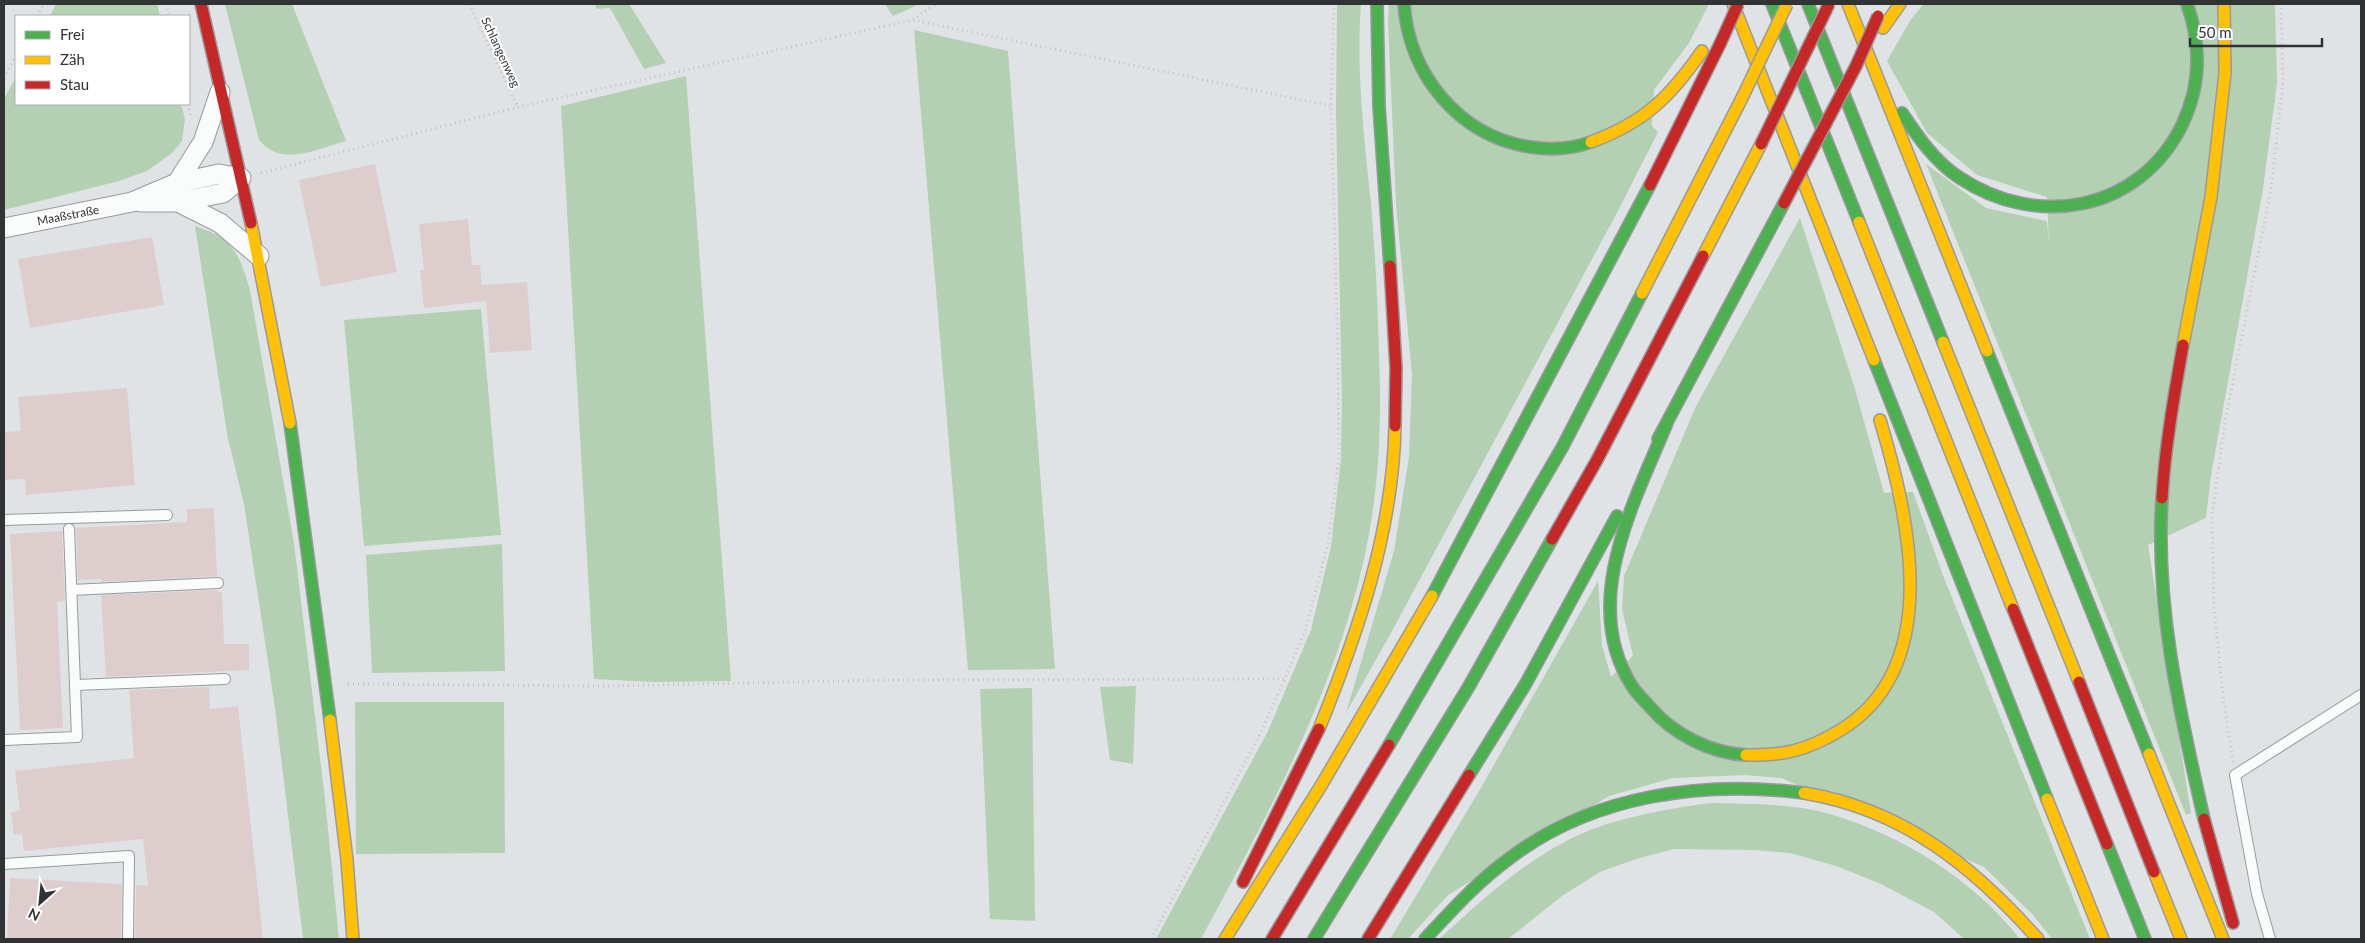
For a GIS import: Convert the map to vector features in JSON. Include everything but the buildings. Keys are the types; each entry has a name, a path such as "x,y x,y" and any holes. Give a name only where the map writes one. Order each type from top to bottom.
{"main road":[{"path":"201,4 259,256 288,410 326,684 347,860 353,939"},
{"path":"1236,896 1317,732 1346,658 1379,556 1393,464 1396,337 1376,74 1377,4"},
{"path":"1404,4 1408,34 1414,55 1436,92 1451,108 1487,133 1528,147 1550,149 1572,148 1600,140 1633,125 1651,112 1686,75 1710,37 1735,4"},
{"path":"1225,939 1322,784 1422,615 1649,186 1720,44 1735,4"},
{"path":"1735,4 1856,317 2103,939"},
{"path":"1772,4 2145,939"},
{"path":"1272,939 1440,660 1563,446 1742,98 1788,4"},
{"path":"1808,4 2181,939"},
{"path":"1314,939 1468,688 1597,460 1761,144 1829,4"},
{"path":"1848,4 2223,939"},
{"path":"1368,939 1526,685 1856,66 1885,4"},
{"path":"1856,66 1900,4"},
{"path":"1872,66 1912,129 1933,156 1959,178 1983,192 2030,207 2053,209 2081,206 2106,199 2128,188 2147,173 2177,137 2194,94 2199,59 2198,38 2187,4"},
{"path":"2224,4 2225,73 2211,197 2171,420 2164,466 2160,532 2164,614 2175,689 2199,798 2235,930"},
{"path":"1856,317 1858,350 1861,359"},
{"path":"1667,423 1626,530 1611,578 1608,600 1609,622 1613,644 1620,665 1643,703 1676,732 1717,751 1746,756 1783,755 1825,741 1861,716 1876,700 1898,661 1907,620 1910,583 1906,518 1876,406"},
{"path":"1425,939 1467,894 1513,856 1558,830 1597,812 1656,795 1702,791 1758,790 1802,793 1847,804 1900,825 1953,857 2004,900 2038,939"},
{"path":"1214,939 1227,913"}],"street":[{"path":"177,183 203,142 221,91"},
{"name":"Maaßstraße","path":"4,228 132,202 177,183 219,174 241,178"},
{"name":"Maaßstraße","path":"132,202 178,202 223,193 241,178"},
{"name":"Maaßstraße","path":"178,202 220,223 259,256"}],"lane":[{"path":"4,520 167,515"},
{"path":"4,740 77,736 69,529"},
{"path":"71,590 218,583"},
{"path":"76,684 225,679"},
{"path":"2270,939 2257,894 2235,776 2361,696"},
{"path":"4,864 129,856 128,939"}],"path":[{"name":"Schlangenweg","path":"469,4 518,107"},
{"path":"241,178 518,107 913,20 935,4"},
{"path":"1151,939 1260,734 1285,679 1306,628 1328,544 1339,457 1331,106 1334,4"},
{"path":"2235,776 2223,695 2214,608 2212,516 2224,422 2271,189 2283,82 2281,4"},
{"path":"913,20 1331,106"},
{"path":"4,78 15,57"},
{"path":"188,105 196,138 203,142"},
{"path":"220,223 209,242 210,273 228,344 232,374 234,428 238,454 251,489 257,518 261,602 273,637 278,663 286,777 307,902 307,939"},
{"path":"326,684 600,686 891,680 1285,679"}],"green space":[{"path":"56,4 157,4 160,15 50,15"},
{"path":"225,4 292,4 346,141 311,152 289,155 278,153 268,148 259,140"},
{"path":"594,4 629,4 666,63 644,69 610,8 597,9"},
{"path":"885,4 920,4 893,16"},
{"path":"1337,4 1361,4 1360,79 1374,241 1380,381 1380,432 1369,534 1351,609 1335,658 1296,754 1250,848 1201,939 1156,939 1268,731 1311,630 1331,546 1341,459 1342,403 1336,112"},
{"path":"1389,4 1709,4 1689,43 1654,90 1652,126 1658,132 1619,209 1346,713 1394,551 1409,457 1412,375 1396,204 1388,21"},
{"path":"1924,4 2275,4 2277,83 2263,189 2211,475 2206,518 2148,545 2191,813 2186,815 1926,164 1986,208 2047,221 2049,245 2047,197 1977,175 1927,133 1887,61 1911,19"},
{"path":"914,30 1008,51 1055,669 968,670"},
{"path":"686,76 731,681 655,682 594,679 561,106"},
{"path":"15,79 15,105 181,105 185,119 182,141 172,153 147,171 119,181 4,210 4,99"},
{"path":"1800,218 1855,389 1884,493 1913,492 1944,578 2090,939 2052,939 2033,915 1984,867 1781,778 1745,775 1673,778 1609,796 1448,895 1408,939 1390,939 1478,793 1598,581 1602,645 1611,677 1633,656 1622,609 1624,576 1696,406"},
{"path":"195,226 216,234 229,244 239,258 250,290 294,543 325,799 339,939 303,939 275,708 244,504 228,439"},
{"path":"481,309 501,535 364,546 344,320"},
{"path":"502,544 505,671 372,673 366,555"},
{"path":"1136,686 1133,764 1110,760 1100,687"},
{"path":"1032,688 1035,921 990,919 980,689"},
{"path":"355,702 504,702 505,853 356,854"},
{"path":"1709,803 1797,807 1826,813 1880,833 1933,861 1957,878 2001,917 2020,939 1964,939 1934,912 1881,884 1836,866 1790,853 1754,850 1674,849 1636,859 1600,872 1562,896 1508,939 1439,939 1495,889 1558,845 1604,825 1669,809"}],"traffic: fast":[{"path":"1377,4 1379,106 1390,266"},
{"path":"1404,4 1408,30 1416,55 1427,78 1442,98 1460,116 1481,130 1504,141 1530,147 1561,148 1591,142"},
{"path":"1772,4 1859,222"},
{"path":"1808,4 1943,342"},
{"path":"1902,113 1935,157 1951,172 1990,194 2021,203 2053,207 2084,203 2113,193 2140,177 2163,154 2182,125 2188,110 2196,80 2197,50 2187,4"},
{"path":"1432,596 1650,185"},
{"path":"1658,439 1784,203"},
{"path":"1389,745 1563,446 1642,293"},
{"path":"1987,351 2149,754"},
{"path":"1874,360 2047,799"},
{"path":"290,423 330,720"},
{"path":"1667,423 1627,519 1617,553 1611,587 1610,621 1617,654 1634,689 1659,717 1670,726 1681,734 1706,746 1746,755"},
{"path":"2162,498 2162,580 2171,660 2186,740 2204,819"},
{"path":"1469,775 1525,685 1617,516"},
{"path":"1314,939 1468,688 1552,539"},
{"path":"1425,939 1466,896 1498,867 1542,837 1577,819 1613,806 1650,797 1688,791 1766,789 1804,793"},
{"path":"2107,844 2145,939"}],"traffic: slow":[{"path":"1733,4 1874,360"},
{"path":"1742,98 1787,4"},
{"path":"1848,4 1987,351"},
{"path":"1883,28 1900,4"},
{"path":"2183,345 2211,197 2225,73 2224,4"},
{"path":"1591,142 1627,126 1655,106 1679,82 1702,51"},
{"path":"1642,293 1742,98"},
{"path":"1703,256 1761,144"},
{"path":"1859,222 2013,609"},
{"path":"251,223 290,423"},
{"path":"1943,342 2079,682"},
{"path":"1746,755 1784,753 1806,747 1827,738 1839,731 1872,703 1894,669 1906,630 1910,588 1908,544 1901,500 1880,420"},
{"path":"1319,729 1347,656 1371,581 1388,504 1395,426"},
{"path":"1225,939 1322,784 1432,596"},
{"path":"330,720 347,860 353,939"},
{"path":"2149,754 2223,939"},
{"path":"1804,793 1840,801 1873,812 1904,827 1934,845 1962,865 1988,888 2038,939"},
{"path":"2047,799 2103,939"},
{"path":"2154,872 2181,939"}],"traffic: jam":[{"path":"201,4 251,223"},
{"path":"1720,44 1738,4"},
{"path":"1761,144 1829,4"},
{"path":"1784,203 1856,66 1878,16"},
{"path":"1650,185 1720,44"},
{"path":"1552,539 1597,460 1703,256"},
{"path":"1390,266 1396,368 1395,426"},
{"path":"2162,498 2173,402 2183,345"},
{"path":"2013,609 2107,844"},
{"path":"2079,682 2154,872"},
{"path":"1243,882 1319,729"},
{"path":"1272,939 1389,745"},
{"path":"1368,939 1469,775"},
{"path":"2204,819 2233,923"}]}
